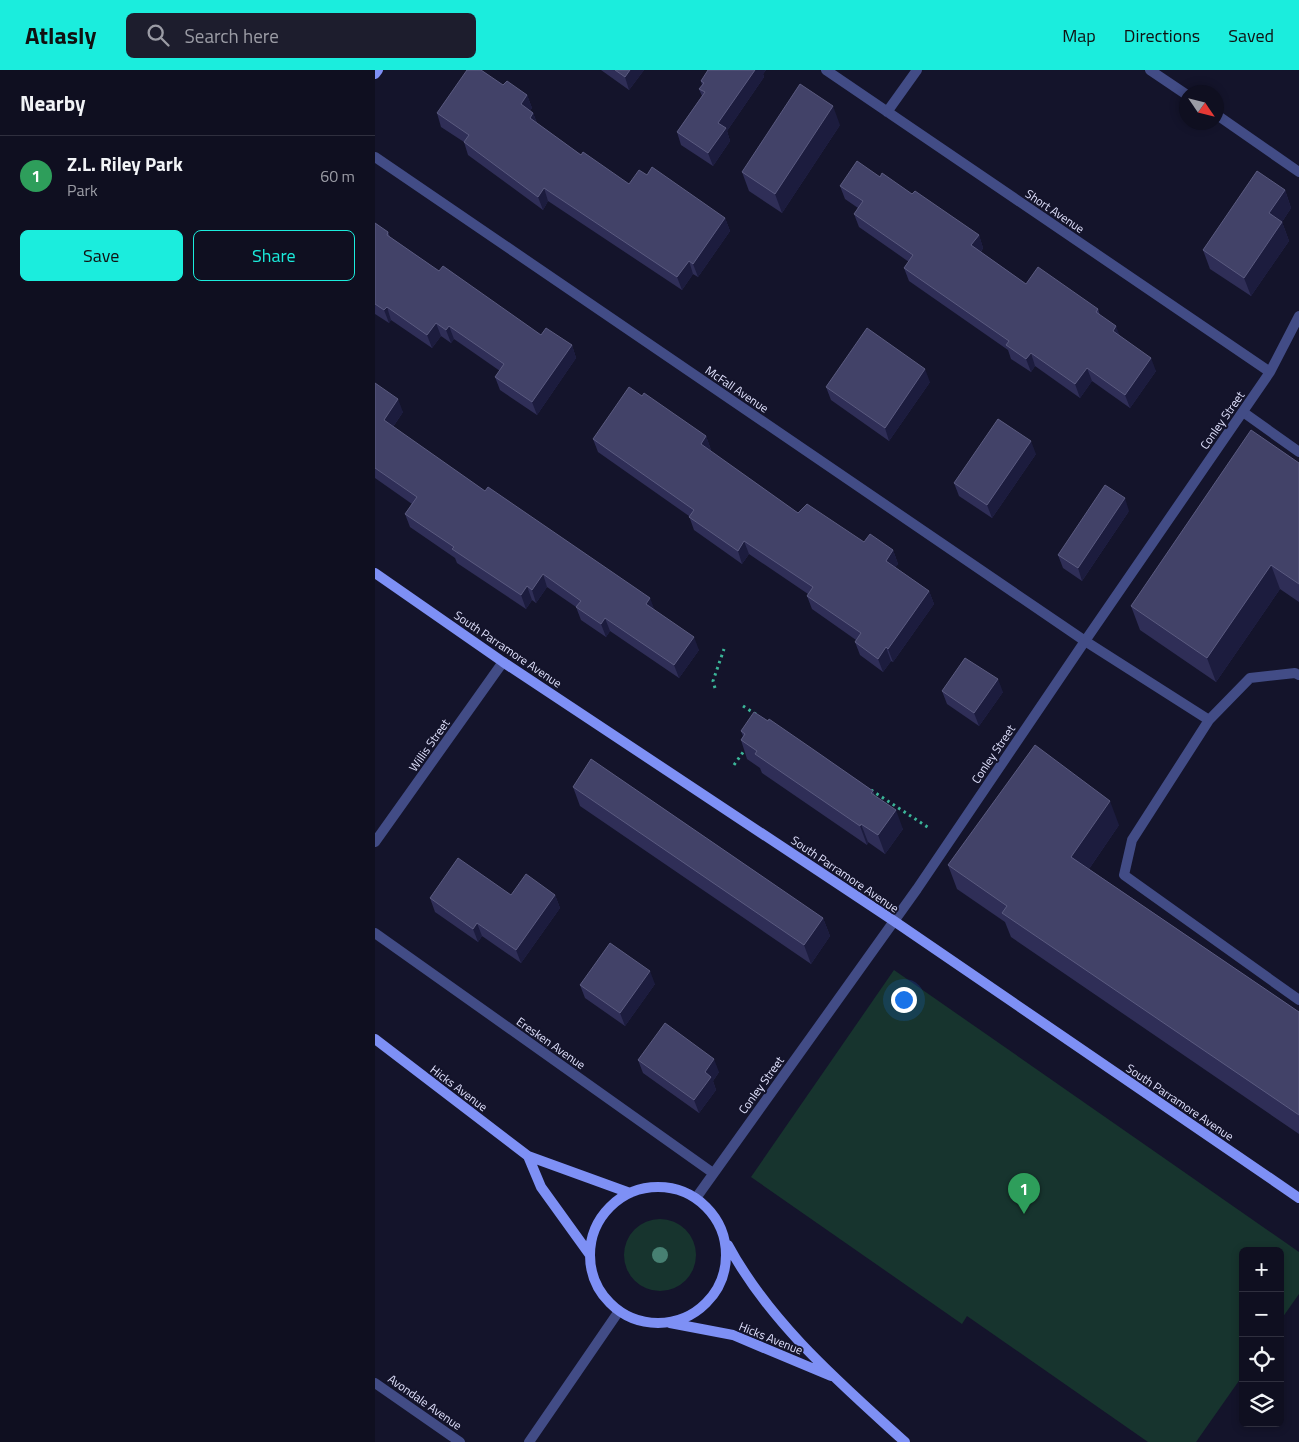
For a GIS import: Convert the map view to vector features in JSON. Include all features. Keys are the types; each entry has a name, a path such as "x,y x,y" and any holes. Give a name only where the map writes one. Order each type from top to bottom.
{"street":[{"path":"375,74 378,70"},
{"name":"Short Avenue","path":"826,70 1270,372"},
{"path":"887,112 917,70"},
{"path":"1151,70 1179,89"},
{"path":"1224,121 1299,172"},
{"name":"McFall Avenue","path":"375,158 1085,641 1209,720"},
{"name":"Conley Street","path":"696,1198 894,921 1243,412 1270,372 1299,316"},
{"path":"1243,412 1299,452"},
{"name":"South Parramore Avenue","path":"375,573 503,662 894,921 1299,1198"},
{"name":"Willis Street","path":"375,842 503,662"},
{"path":"1299,676 1295,673 1250,678 1209,720 1132,840 1124,874 1299,1000"},
{"name":"Eresken Avenue","path":"375,933 713,1173"},
{"name":"Hicks Avenue","path":"375,1039 528,1156 630,1193"},
{"name":"Hicks Avenue","path":"528,1156 541,1187 590,1255"},
{"path":"663,1187 680,1190 696,1198 713,1214 725,1241 724,1274 717,1289 697,1312 667,1323 642,1322 619,1311 598,1289 592,1272 590,1255 593,1236 603,1216 615,1202 630,1193 646,1188 663,1187"},
{"name":"Hicks Avenue","path":"725,1241 744,1276 834,1377 905,1442"},
{"path":"529,1442 619,1311"},
{"name":"Hicks Avenue","path":"667,1323 733,1335 834,1377"},
{"name":"Avondale Avenue","path":"375,1383 460,1442"}],"path":[{"path":"715,688 713,681 724,649"},
{"path":"743,706 765,720"},
{"path":"734,765 749,743"},
{"path":"863,785 929,828"}],"green space":[{"path":"894,970 1299,1252 1299,1294 1284,1315 1284,1247 1239,1247 1239,1381 1196,1442 1148,1442 967,1316 962,1324 751,1177"},
{"path":"667,1219 686,1229 694,1241 696,1255 694,1269 686,1281 674,1289 653,1291 634,1281 626,1269 624,1248 634,1229 646,1221"}],"building":[{"path":"467,70 481,70 503,85 507,81 527,95 521,104 533,113 530,118 581,155 583,152 629,184 639,170 647,175 652,167 725,218 693,264 689,261 677,277 544,188 538,197 464,142 469,135 437,113"},
{"path":"615,70 630,70 625,77"},
{"path":"708,70 755,70 718,123 726,128 708,153 677,132 705,92 699,89 704,83 701,81"},
{"path":"800,84 833,106 775,194 742,172"},
{"path":"857,161 880,177 882,173 912,194 915,191 979,235 971,245 1026,284 1038,267 1098,309 1096,312 1116,326 1113,331 1151,358 1125,395 1087,368 1075,384 1031,353 1026,359 1006,345 1009,341 904,268 913,255 854,214 863,201 840,186"},
{"path":"1257,171 1285,190 1269,213 1282,222 1244,278 1203,250"},
{"path":"375,223 388,232 387,235 439,271 443,266 541,335 546,328 572,345 532,402 495,377 504,364 449,326 446,330 436,323 427,335 387,307 384,310 375,304"},
{"path":"867,328 925,369 885,428 826,387"},
{"path":"375,383 398,399 384,420 485,491 488,487 650,598 646,604 694,637 674,665 605,618 601,624 576,607 581,601 543,574 532,590 527,586 521,595 452,549 454,547 405,514 417,497 375,468"},
{"path":"629,387 642,396 644,393 706,436 701,444 798,513 807,504 864,542 870,534 893,550 886,561 929,591 888,649 886,647 878,659 855,642 861,633 807,596 813,587 744,541 738,551 689,517 694,510 593,439"},
{"path":"998,419 1031,441 987,505 954,483"},
{"path":"1251,430 1299,463 1299,584 1271,565 1207,658 1131,606"},
{"path":"1105,485 1125,498 1078,568 1058,555"},
{"path":"965,658 998,679 974,713 942,691"},
{"path":"754,712 768,721 769,719 814,750 873,791 871,793 896,810 878,835 861,824 860,826 755,754 757,751 741,740 745,734 741,731"},
{"path":"1035,745 1110,801 1071,857 1299,1012 1299,1115 1002,913 1007,906 948,865"},
{"path":"591,759 823,918 804,945 573,787"},
{"path":"458,858 511,895 526,874 555,895 516,950 477,923 473,929 430,898"},
{"path":"610,943 650,971 620,1013 580,985"},
{"path":"665,1023 714,1059 705,1072 711,1077 694,1100 638,1060"}],"place":[{"name":"Z.L. Riley Park","path":"1024,1214"}]}
